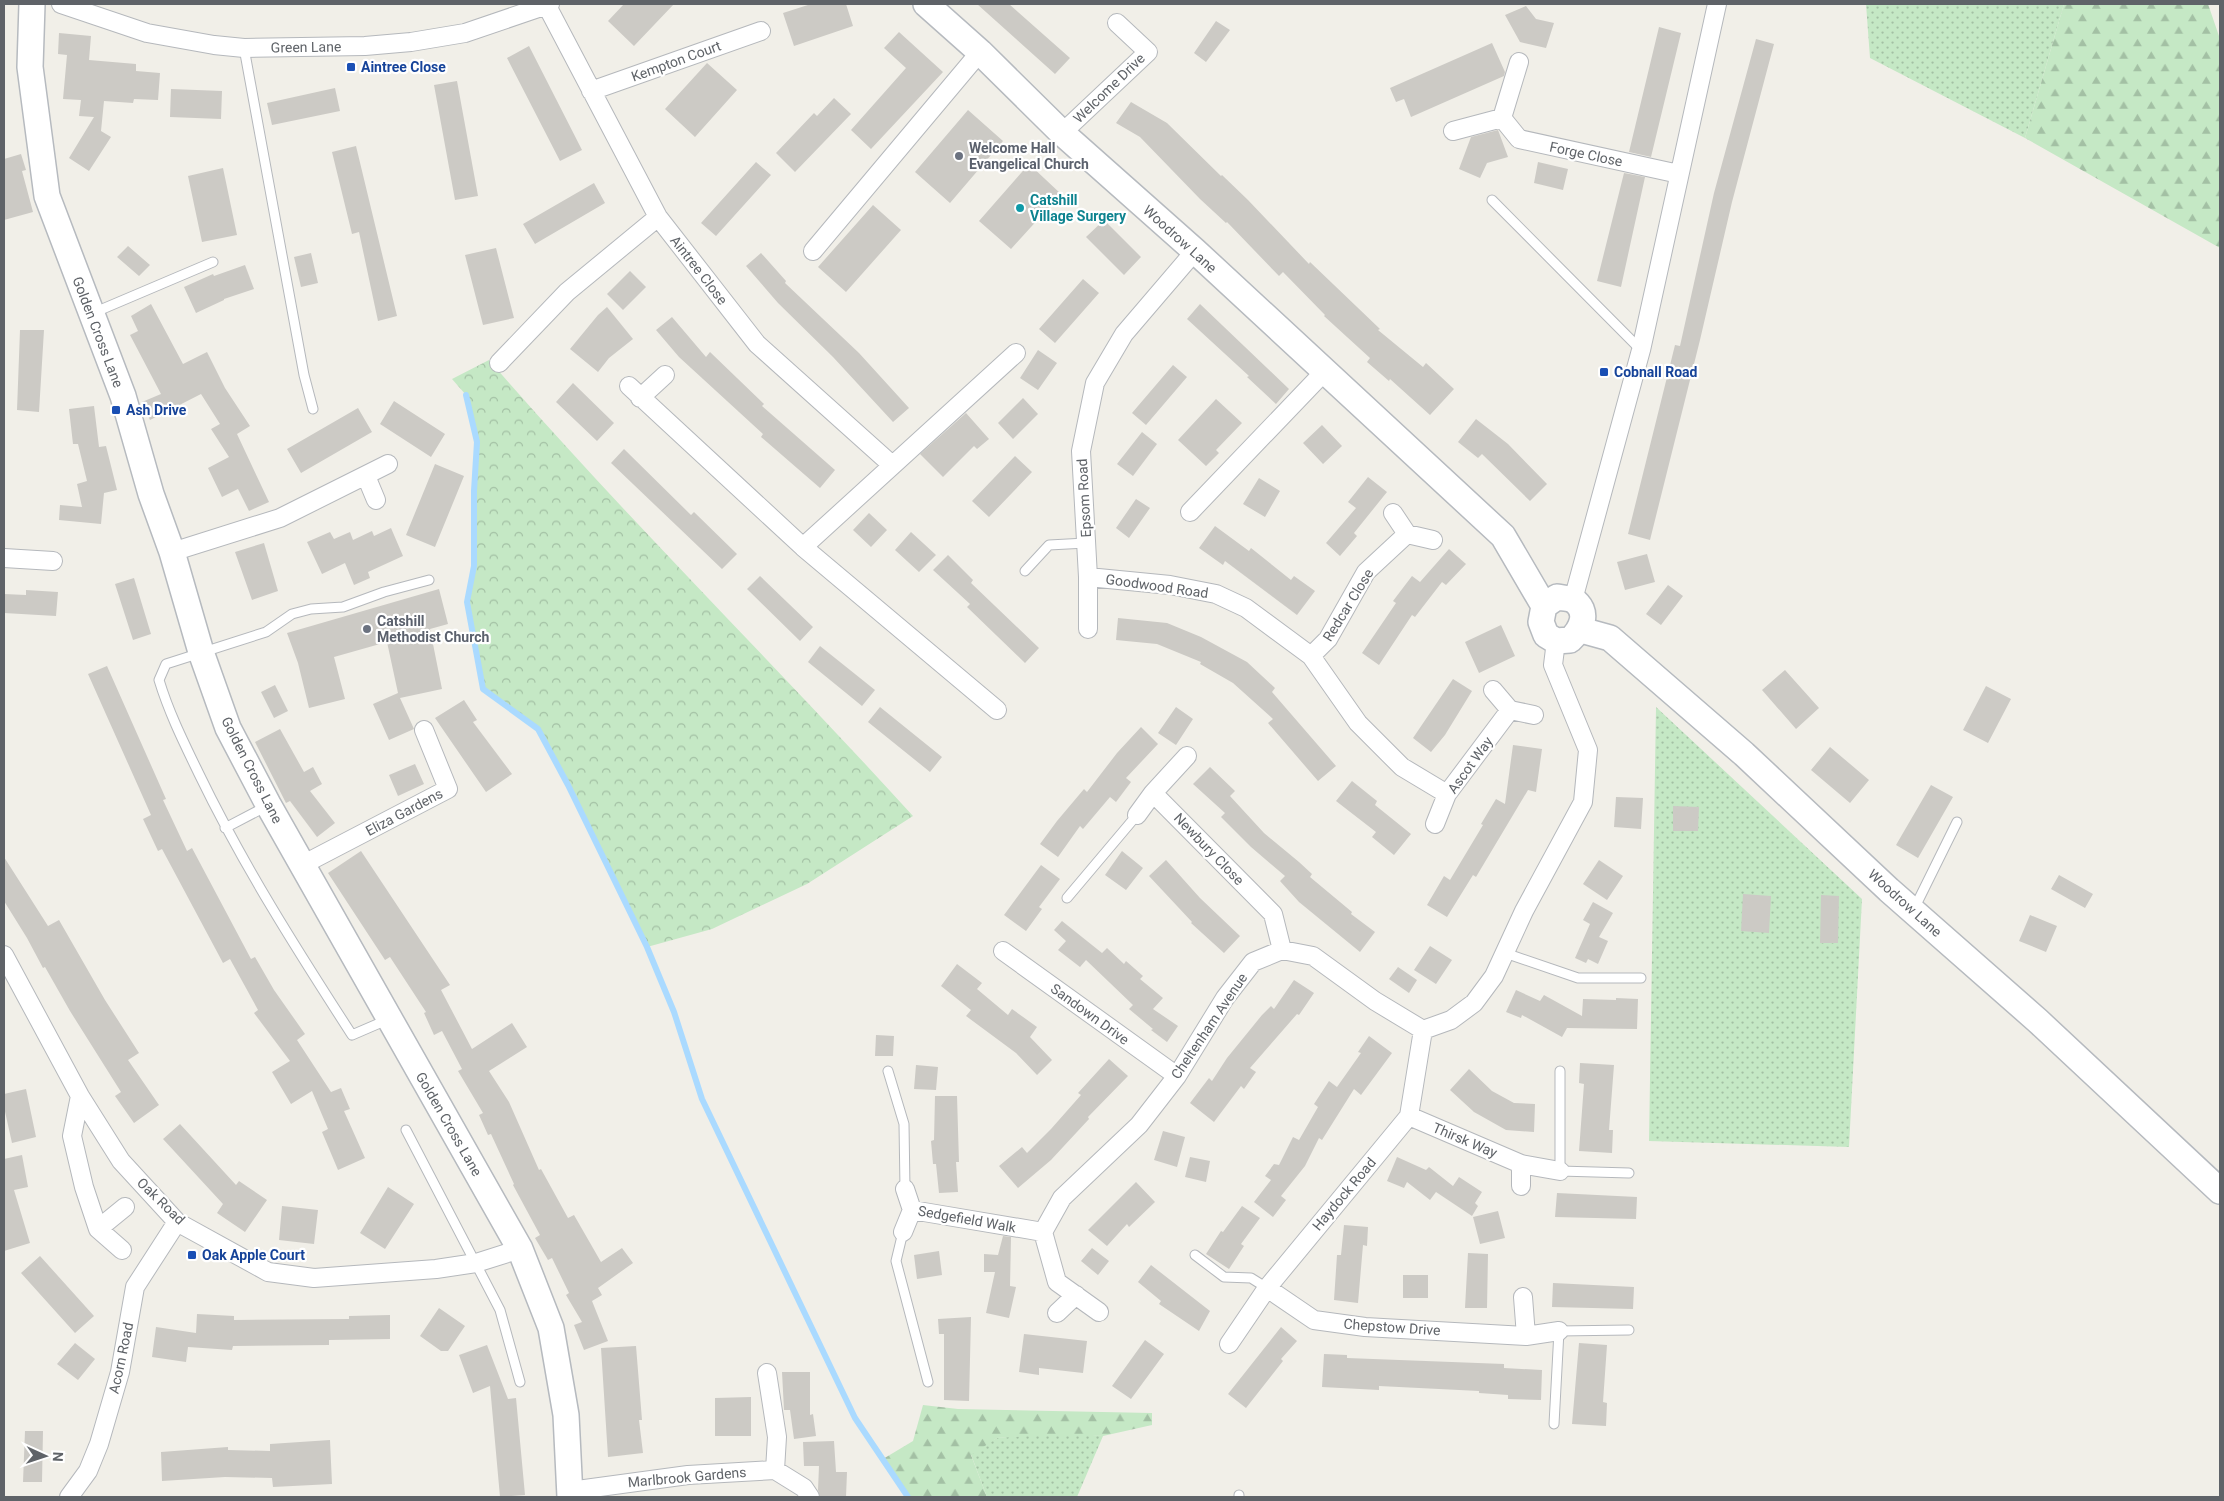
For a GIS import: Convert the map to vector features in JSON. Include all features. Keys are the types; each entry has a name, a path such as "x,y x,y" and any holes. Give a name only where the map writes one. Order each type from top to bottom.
{"street":[{"name":"Golden Cross Lane","path":"32,4 30,67 47,196 123,396 151,494 172,552 201,652 228,728 269,806 304,864 389,1019 520,1249 551,1328 566,1415 570,1494"},
{"name":"Green Lane","path":"61,4 147,33 214,45 244,48 365,46 411,42 465,33 549,5"},
{"path":"1572,600 1641,350 1717,4"},
{"name":"Aintree Close","path":"549,5 658,217 758,344 892,465"},
{"name":"Woodrow Lane","path":"934,6 1062,133 1195,251 1502,536 1544,606"},
{"name":"Welcome Drive","path":"1062,133 1148,52 1117,23"},
{"name":"Kempton Court","path":"592,91 761,31"},
{"path":"813,251 980,52"},
{"path":"1453,132 1502,118 1519,62"},
{"name":"Forge Close","path":"1502,118 1519,139 1680,174"},
{"path":"498,363 567,292 658,217"},
{"name":"Epsom Road","path":"1088,629 1088,577 1082,451 1095,383 1124,334 1195,251"},
{"path":"803,547 1016,353"},
{"path":"1190,512 1325,371"},
{"path":"665,375 635,392 803,547 996,710"},
{"path":"172,552 280,518 388,464"},
{"path":"366,476 376,500"},
{"path":"1392,512 1407,534 1433,540"},
{"name":"Redcar Close","path":"1311,656 1328,639 1366,572 1407,534"},
{"path":"4,558 53,561"},
{"name":"Goodwood Road","path":"1088,577 1170,585 1216,594 1246,608 1311,656 1358,723 1402,767 1448,794"},
{"path":"1557,597 1572,600 1582,611 1580,630 1570,640 1556,641 1546,635 1541,622 1544,606 1557,597"},
{"name":"Woodrow Lane","path":"1580,630 1610,638 1744,754 1913,910 2038,1021 2220,1191"},
{"path":"1423,1030 1451,1020 1474,1003 1494,976 1524,911 1582,802 1588,750 1553,665 1556,641"},
{"path":"1493,690 1510,710 1534,715"},
{"name":"Ascot Way","path":"1435,824 1448,794 1510,710"},
{"name":"Eliza Gardens","path":"304,864 448,788 424,730"},
{"path":"1137,815 1187,756"},
{"name":"Newbury Close","path":"1154,793 1272,914 1282,950"},
{"path":"1282,950 1313,956 1375,1001 1423,1030"},
{"name":"Cheltenham Avenue","path":"1044,1232 1062,1198 1139,1125 1177,1076 1225,998 1254,962 1282,950"},
{"name":"Sandown Drive","path":"1004,951 1177,1076"},
{"name":"Oak Road","path":"4,955 80,1096 121,1161 177,1222 268,1272 314,1278 436,1269 476,1263 520,1249"},
{"path":"1409,1116 1423,1030"},
{"path":"80,1096 72,1136 84,1186 98,1229 122,1250"},
{"name":"Thirsk Way","path":"1409,1116 1521,1164 1560,1171"},
{"name":"Haydock Road","path":"1230,1344 1267,1288 1409,1116"},
{"path":"1520,1186 1521,1164"},
{"name":"Sedgefield Walk","path":"905,1189 912,1210 1044,1232"},
{"path":"98,1229 125,1207"},
{"path":"903,1232 912,1210"},
{"name":"Acorn Road","path":"69,1497 88,1471 99,1444 120,1372 135,1286 177,1222"},
{"path":"1044,1232 1058,1282 1099,1312"},
{"name":"Chepstow Drive","path":"1267,1288 1314,1320 1365,1327 1526,1336 1559,1331"},
{"path":"1056,1313 1076,1295"},
{"path":"1523,1298 1526,1336"},
{"path":"767,1373 777,1437 776,1470 804,1488 810,1497"},
{"name":"Marlbrook Gardens","path":"570,1494 688,1475 776,1470"}],"lane":[{"path":"244,48 304,375 313,409"},
{"path":"1492,200 1641,350"},
{"path":"91,314 213,262"},
{"path":"1025,571 1049,545 1086,543"},
{"path":"389,1019 352,1035 304,961 225,828 168,708 159,680 166,664 266,632 292,614 311,610 343,608 384,592 429,580"},
{"path":"225,828 269,806"},
{"path":"1067,898 1137,815"},
{"path":"1913,910 1957,822"},
{"path":"1505,953 1578,978 1641,978"},
{"path":"888,1071 904,1124 905,1189"},
{"path":"1560,1072 1560,1171 1629,1174"},
{"path":"406,1130 500,1310 520,1382"},
{"path":"903,1232 896,1261 928,1382"},
{"path":"1195,1255 1224,1277 1251,1278 1267,1288"},
{"path":"1554,1424 1559,1331 1630,1330"}],"green space":[{"path":"1866,4 2064,4 2025,138 1870,58"},
{"path":"2064,4 2208,4 2220,39 2220,248 2025,138"},
{"path":"489,360 646,533 913,816 807,884 712,929 647,947 568,785 538,729 483,689 467,602 474,566 474,491 477,442 466,395 452,379"},
{"path":"1656,707 1862,899 1849,1147 1649,1141"},
{"path":"923,1405 958,1409 1152,1413 1152,1425 1103,1436 1060,1434 997,1438 971,1455 987,1497 908,1497 883,1459 913,1441"},
{"path":"1060,1432 1103,1436 1077,1497 987,1497 970,1452 997,1438"}],"building":[{"path":"624,4 674,4 634,46 608,21"},
{"path":"811,4 846,4 853,26 794,46 783,13"},
{"path":"977,4 1009,4 1070,58 1055,74"},
{"path":"1526,6 1536,19 1554,23 1546,48 1520,42 1505,15"},
{"path":"1216,21 1230,30 1206,62 1194,53"},
{"path":"1659,27 1681,33 1651,157 1629,152"},
{"path":"899,32 943,72 871,149 851,130 906,68 884,48"},
{"path":"59,33 91,36 89,60 136,64 136,71 160,73 158,100 134,99 133,103 104,101 101,131 111,137 89,171 69,158 94,117 79,116 81,100 63,99 67,55 58,54"},
{"path":"1756,39 1774,44 1732,202 1650,540 1628,534 1675,345 1680,346 1714,193"},
{"path":"1492,43 1505,72 1504,76 1411,117 1404,99 1396,102 1390,88"},
{"path":"529,46 582,150 560,161 507,58"},
{"path":"707,63 737,90 695,137 665,109"},
{"path":"457,81 478,196 455,200 434,85"},
{"path":"335,88 340,111 272,125 267,103"},
{"path":"171,89 222,91 221,119 170,117"},
{"path":"834,98 851,114 795,172 776,153 814,113 817,116"},
{"path":"1131,102 1167,123 1248,200 1309,264 1310,262 1380,329 1378,330 1423,367 1426,363 1454,389 1430,415 1390,379 1389,381 1367,362 1370,358 1324,316 1283,272 1279,276 1140,137 1116,123"},
{"name":"Welcome Hall Evangelical Church","path":"968,110 1003,141 950,203 915,172"},
{"path":"1498,130 1508,157 1487,163 1480,178 1459,169 1471,137"},
{"path":"356,146 397,316 378,321 359,232 352,234 332,152"},
{"path":"21,154 26,170 22,171 33,212 4,220 4,159"},
{"path":"756,162 771,175 716,236 701,223"},
{"path":"1538,162 1568,169 1563,190 1534,183"},
{"name":"Catshill Village Surgery","path":"1029,164 1061,194 1011,249 979,221"},
{"path":"223,168 237,235 202,242 188,176"},
{"path":"1624,173 1645,177 1621,287 1597,281"},
{"path":"594,183 605,203 535,244 523,224"},
{"path":"873,205 901,230 846,292 818,267"},
{"path":"1104,220 1141,257 1124,275 1086,237"},
{"path":"128,246 150,265 139,276 117,257"},
{"path":"496,248 514,318 483,325 465,255"},
{"path":"311,253 318,283 301,287 294,257"},
{"path":"761,253 786,281 785,283 859,353 909,408 893,422 833,357 778,303 746,266"},
{"path":"245,265 254,289 224,299 196,313 184,287 213,274 214,276"},
{"path":"630,271 646,287 623,310 607,294"},
{"path":"1083,279 1099,293 1055,343 1039,329"},
{"path":"151,304 183,364 207,352 225,388 250,426 237,434 269,502 249,511 238,489 222,497 208,468 229,457 211,429 220,424 201,394 150,420 142,402 161,394 130,335 138,331 131,316"},
{"path":"1200,304 1289,389 1276,404 1247,377 1249,376 1187,319"},
{"path":"607,307 633,339 609,358 598,372 570,349"},
{"path":"672,317 706,357 710,352 764,404 762,406 835,470 820,488 761,437 763,434 679,357 656,330"},
{"path":"20,330 44,330 39,412 17,410"},
{"path":"1038,350 1057,363 1038,390 1020,378"},
{"path":"1173,365 1187,377 1146,425 1132,413"},
{"path":"573,383 614,423 597,441 556,402"},
{"path":"1023,398 1038,414 1013,439 998,423"},
{"path":"1216,399 1242,423 1216,450 1219,453 1206,466 1178,440"},
{"path":"394,401 445,434 431,457 380,424"},
{"path":"94,406 99,447 106,446 117,490 104,493 101,524 59,520 60,505 82,507 77,484 87,481 78,444 73,444 69,409"},
{"path":"358,408 372,432 301,473 287,449"},
{"path":"966,413 989,439 977,449 974,446 943,477 920,454"},
{"path":"1476,419 1508,444 1547,484 1530,501 1482,454 1478,458 1458,442"},
{"path":"1322,425 1342,446 1323,464 1303,443"},
{"path":"1142,432 1157,444 1133,476 1117,464"},
{"path":"624,449 691,515 694,512 737,554 722,569 611,463"},
{"path":"1015,456 1032,472 989,517 972,501"},
{"path":"435,464 464,476 435,547 406,535"},
{"path":"1368,477 1387,492 1354,533 1357,536 1340,556 1326,543 1356,508 1348,502"},
{"path":"1259,478 1280,491 1265,517 1243,504"},
{"path":"1136,499 1150,508 1129,538 1116,528"},
{"path":"869,513 887,530 871,547 853,530"},
{"path":"1215,526 1249,551 1251,548 1291,580 1294,576 1315,591 1297,615 1225,561 1223,565 1199,548"},
{"path":"391,528 403,556 368,572 370,578 354,585 345,563 322,574 307,542 330,532 334,539 350,532 353,540 372,531 374,536"},
{"path":"911,532 936,555 919,572 895,550"},
{"path":"264,543 278,591 252,600 235,552"},
{"path":"1449,549 1466,564 1446,585 1442,582 1415,617 1412,615 1379,665 1362,653 1396,603 1393,601 1412,576 1420,582"},
{"path":"1647,554 1655,582 1625,590 1617,562"},
{"path":"948,555 973,580 971,583 1039,648 1025,663 967,607 970,604 933,570"},
{"path":"760,576 813,627 800,641 747,589"},
{"path":"134,578 151,634 133,640 115,584"},
{"path":"1668,585 1683,596 1661,625 1646,614"},
{"path":"439,589 448,624 430,629 442,689 400,698 414,729 389,740 373,704 398,693 387,642 334,657 345,699 309,708 298,663 287,633"},
{"path":"26,590 58,592 56,616 4,613 4,594 26,595"},
{"path":"1118,618 1167,623 1201,637 1247,662 1275,688 1272,692 1336,766 1318,781 1268,723 1273,719 1233,683 1200,664 1201,662 1157,644 1116,640"},
{"path":"1501,625 1515,656 1479,673 1465,642"},
{"path":"820,646 875,690 862,706 808,662"},
{"path":"107,666 166,799 163,800 187,851 192,848 251,959 255,957 274,990 305,1034 297,1040 331,1092 341,1088 350,1109 344,1111 365,1158 338,1170 322,1132 328,1129 312,1091 291,1104 272,1072 290,1061 254,1013 258,1010 230,959 223,963 162,849 158,851 143,819 151,815 88,674"},
{"path":"1785,670 1819,708 1796,729 1762,690"},
{"path":"1453,679 1472,691 1445,735 1431,752 1413,738"},
{"path":"275,685 288,711 274,718 261,692"},
{"path":"1986,686 2011,699 1988,743 1963,730"},
{"path":"464,700 477,720 473,722 512,774 486,792 435,718"},
{"path":"880,707 942,757 930,772 868,722"},
{"path":"1176,707 1193,719 1176,745 1158,733"},
{"path":"1141,727 1158,744 1126,778 1131,782 1116,802 1110,797 1083,829 1080,826 1058,857 1040,844 1084,789 1087,792 1117,753"},
{"path":"280,729 304,772 313,767 322,784 310,791 335,823 317,837 290,801 286,803 255,742"},
{"path":"1513,745 1542,749 1536,792 1528,790 1476,877 1473,875 1447,917 1427,905 1444,876 1450,880 1483,825 1481,824 1496,799 1505,804"},
{"path":"1830,747 1869,780 1850,803 1811,770"},
{"path":"415,764 424,784 398,796 389,775"},
{"path":"1210,767 1235,791 1230,796 1264,833 1312,874 1310,877 1352,912 1351,914 1375,932 1360,952 1299,902 1280,881 1285,876 1251,847 1221,817 1225,813 1193,784"},
{"path":"1352,781 1377,801 1375,805 1411,834 1394,855 1372,837 1376,832 1336,801"},
{"path":"1931,785 1953,797 1918,858 1896,845"},
{"path":"1616,797 1643,798 1641,829 1614,827"},
{"path":"1673,806 1699,807 1698,831 1673,831"},
{"path":"361,851 450,985 441,990 472,1049 512,1023 527,1047 489,1071 509,1102 539,1170 541,1169 568,1218 574,1215 601,1262 622,1248 633,1263 598,1288 602,1295 592,1301 608,1341 584,1350 574,1325 582,1322 566,1295 569,1293 552,1258 548,1260 535,1238 540,1235 513,1185 491,1134 488,1135 479,1115 483,1113 458,1071 462,1069 442,1031 434,1035 424,1013 426,1012 390,957 385,960 328,873"},
{"path":"1122,851 1143,868 1126,890 1105,875"},
{"path":"4,857 48,926 59,920 105,1000 139,1053 128,1060 159,1105 134,1123 115,1096 121,1092 45,967 43,968 4,901"},
{"path":"1166,860 1200,898 1240,936 1224,953 1191,923 1149,876"},
{"path":"1599,860 1623,876 1607,900 1583,884"},
{"path":"1041,865 1060,879 1039,907 1042,909 1026,931 1004,915"},
{"path":"2059,875 2093,894 2085,908 2051,889"},
{"path":"1743,894 1771,896 1769,933 1741,931"},
{"path":"1821,895 1839,896 1838,943 1820,943"},
{"path":"1593,902 1613,913 1599,937 1608,941 1598,964 1588,959 1586,963 1575,958 1590,924 1583,920"},
{"path":"2030,915 2057,926 2046,952 2019,941"},
{"path":"1062,921 1102,953 1107,948 1124,964 1126,961 1143,976 1140,979 1163,998 1153,1009 1178,1026 1167,1042 1129,1009 1133,1005 1086,960 1080,967 1058,950 1066,941 1054,930"},
{"path":"1430,946 1452,960 1436,984 1414,970"},
{"path":"957,964 982,983 977,989 1008,1015 1012,1009 1037,1027 1030,1037 1052,1060 1037,1075 1016,1053 966,1016 971,1010 941,986"},
{"path":"1398,967 1417,980 1409,993 1389,979"},
{"path":"1294,980 1314,993 1299,1015 1297,1014 1250,1068 1256,1072 1244,1089 1241,1086 1214,1122 1190,1103 1209,1078 1212,1081 1227,1058 1262,1015 1271,1006 1274,1009"},
{"path":"1516,990 1540,1001 1544,995 1582,1016 1583,999 1638,999 1637,1029 1567,1028 1562,1037 1522,1015 1521,1018 1506,1012"},
{"path":"876,1035 894,1036 893,1056 875,1056"},
{"path":"1369,1036 1392,1053 1361,1095 1354,1089 1322,1140 1319,1138 1305,1166 1281,1196 1286,1200 1273,1217 1254,1202 1271,1180 1265,1176 1274,1164 1279,1165 1293,1137 1299,1140 1318,1107 1314,1104 1329,1081 1337,1087 1361,1053 1358,1052"},
{"path":"1109,1059 1128,1076 1088,1117 1089,1119 1051,1160 1018,1188 999,1166 1022,1147 1027,1153 1081,1095 1078,1093"},
{"path":"1580,1063 1614,1065 1609,1130 1613,1130 1612,1153 1579,1151 1584,1084 1579,1083"},
{"path":"916,1065 938,1067 936,1090 914,1089"},
{"path":"1469,1069 1492,1091 1514,1103 1535,1104 1534,1132 1506,1130 1474,1112 1450,1090"},
{"path":"26,1089 36,1137 12,1143 4,1107 4,1094"},
{"path":"935,1096 957,1096 959,1162 956,1162 958,1192 939,1193 936,1164 933,1164 931,1141 934,1140"},
{"path":"180,1124 236,1185 239,1181 267,1200 245,1232 217,1213 223,1204 163,1139"},
{"path":"1163,1131 1185,1137 1177,1167 1154,1160"},
{"path":"22,1155 28,1187 14,1190 30,1243 4,1251 4,1159"},
{"path":"1190,1157 1210,1161 1206,1182 1185,1177"},
{"path":"1397,1157 1426,1170 1429,1167 1453,1186 1459,1177 1482,1192 1475,1203 1478,1206 1472,1216 1436,1192 1430,1200 1407,1182 1404,1188 1387,1181"},
{"path":"1136,1182 1155,1202 1129,1227 1127,1224 1107,1246 1088,1230"},
{"path":"388,1187 414,1204 385,1249 360,1233"},
{"path":"1557,1193 1637,1197 1636,1219 1555,1217"},
{"path":"282,1206 318,1210 314,1244 279,1240"},
{"path":"1242,1206 1260,1218 1241,1244 1244,1246 1229,1269 1206,1254 1221,1231 1223,1232"},
{"path":"1498,1211 1505,1238 1480,1244 1473,1217"},
{"path":"1344,1225 1368,1227 1367,1246 1363,1245 1358,1303 1334,1300 1337,1255 1341,1255"},
{"path":"1003,1236 1011,1237 1010,1286 1016,1287 1009,1318 986,1313 995,1272 984,1272 984,1254 998,1255"},
{"path":"1092,1248 1109,1261 1098,1275 1081,1261"},
{"path":"939,1251 942,1275 917,1279 914,1255"},
{"path":"1468,1253 1488,1254 1487,1308 1465,1308"},
{"path":"40,1256 94,1316 75,1333 21,1273"},
{"path":"1151,1265 1210,1311 1199,1331 1159,1304 1161,1301 1138,1282"},
{"path":"1403,1275 1428,1275 1428,1298 1403,1298"},
{"path":"1553,1283 1634,1287 1633,1309 1552,1307"},
{"path":"439,1308 465,1326 448,1351 441,1351 420,1336"},
{"path":"197,1314 234,1316 234,1320 349,1319 349,1316 390,1315 390,1339 329,1340 329,1345 233,1346 232,1350 188,1347 186,1362 152,1357 156,1327 196,1333"},
{"path":"971,1317 969,1401 944,1400 944,1334 939,1334 938,1319"},
{"path":"1281,1327 1297,1341 1281,1359 1283,1361 1246,1408 1228,1394"},
{"path":"1024,1334 1087,1341 1083,1373 1039,1368 1039,1375 1019,1372"},
{"path":"1145,1340 1164,1354 1131,1399 1112,1386"},
{"path":"75,1343 95,1359 78,1380 57,1364"},
{"path":"1579,1343 1607,1345 1603,1402 1607,1403 1606,1426 1572,1424"},
{"path":"487,1345 508,1399 516,1398 525,1495 500,1497 490,1386 473,1393 459,1355"},
{"path":"636,1346 642,1420 639,1420 643,1453 608,1457 601,1348"},
{"path":"1324,1354 1347,1355 1347,1358 1504,1364 1504,1368 1542,1370 1541,1400 1508,1399 1508,1395 1479,1393 1479,1391 1379,1386 1379,1390 1322,1387"},
{"path":"782,1372 810,1372 810,1415 813,1414 816,1436 794,1439 790,1410 784,1410"},
{"path":"751,1397 751,1436 715,1436 715,1398"},
{"path":"25,1431 43,1431 42,1482 23,1482"},
{"path":"330,1440 332,1484 273,1487 272,1478 225,1477 162,1481 161,1452 228,1447 228,1450 270,1451 270,1444"},
{"path":"834,1441 836,1472 847,1472 846,1497 820,1497 818,1490 819,1466 804,1466 803,1442"}],"waterway":[{"path":"466,395 477,442 474,491 474,566 467,602 483,689 538,729 568,785 647,947 674,1012 702,1099 855,1418 908,1497"}],"place":[{"name":"Aintree Close","path":"351,67"},
{"name":"Welcome Hall Evangelical Church","path":"959,156"},
{"name":"Catshill Village Surgery","path":"1020,208"},
{"name":"Cobnall Road","path":"1604,372"},
{"name":"Ash Drive","path":"116,410"},
{"name":"Catshill Methodist Church","path":"367,629"},
{"name":"Oak Apple Court","path":"192,1255"}]}
